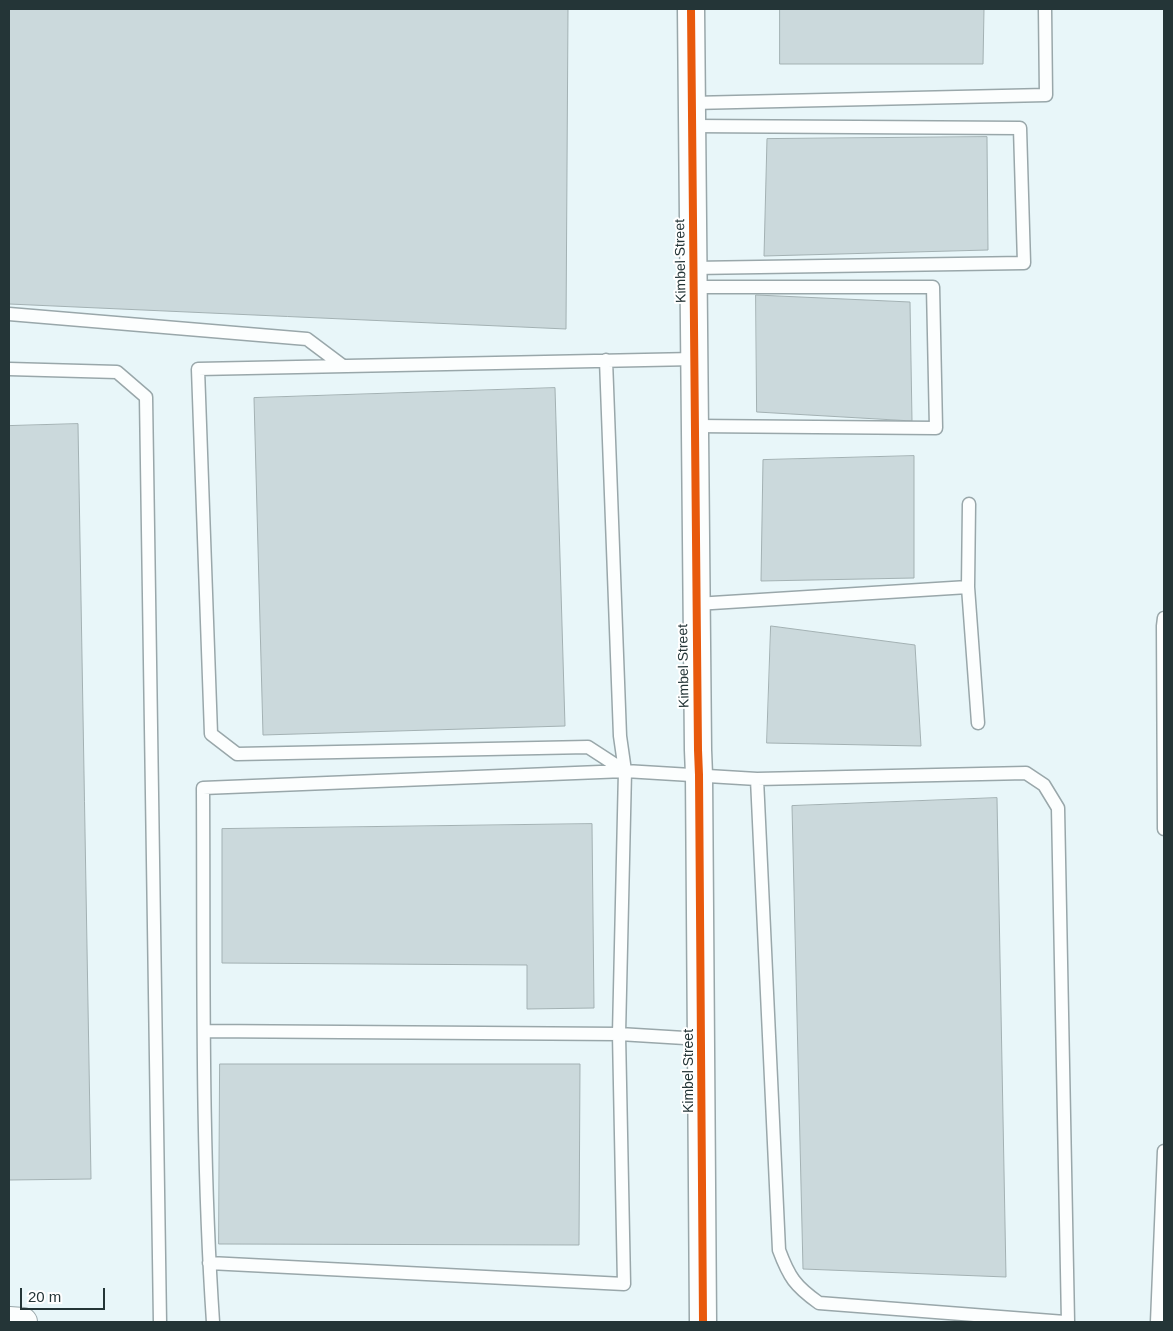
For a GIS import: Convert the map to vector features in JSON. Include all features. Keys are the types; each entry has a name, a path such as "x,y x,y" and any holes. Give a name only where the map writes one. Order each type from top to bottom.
{"main road":[{"path":"9,1321 23,1322"}],"street":[{"name":"Kimbel Street","path":"691,9 703,1322"}],"lane":[{"path":"692,115 1046,95 1044,9"},
{"path":"692,115 1020,128 1024,263 693,277"},
{"path":"693,277 933,287 936,428 695,426"},
{"path":"9,314 307,339 343,366"},
{"path":"625,771 588,747 237,754 211,734 198,369 694,359"},
{"path":"209,1263 624,1284 619,1034 625,771 620,736 606,360"},
{"path":"9,369 117,372 146,397 160,1322"},
{"path":"969,504 968,587 978,723"},
{"path":"696,604 968,587"},
{"path":"1164,618 1164,829"},
{"path":"213,1322 209,1263 204,1031 203,788 625,771 757,779 1026,774 1044,785 1058,808 1067,1322 819,1303 801,1291 787,1272 779,1250 757,779"},
{"path":"204,1031 619,1034 701,1039"},
{"path":"1157,1322 1164,1151"}],"building":[{"path":"9,9 568,9 566,329 9,304"},
{"path":"780,9 984,9 983,64 780,64"},
{"path":"987,137 988,250 764,256 767,139"},
{"path":"756,295 910,302 912,421 757,412"},
{"path":"555,388 565,726 263,735 254,398"},
{"path":"78,424 91,1179 9,1180 9,426"},
{"path":"914,456 914,578 761,581 763,460"},
{"path":"771,626 915,645 921,746 767,743"},
{"path":"997,798 1006,1277 803,1269 792,806"},
{"path":"592,824 594,1008 527,1009 527,965 222,963 222,829"},
{"path":"220,1064 580,1064 579,1245 219,1244"}],"cycle path":[{"path":"691,9 703,1322"}]}
